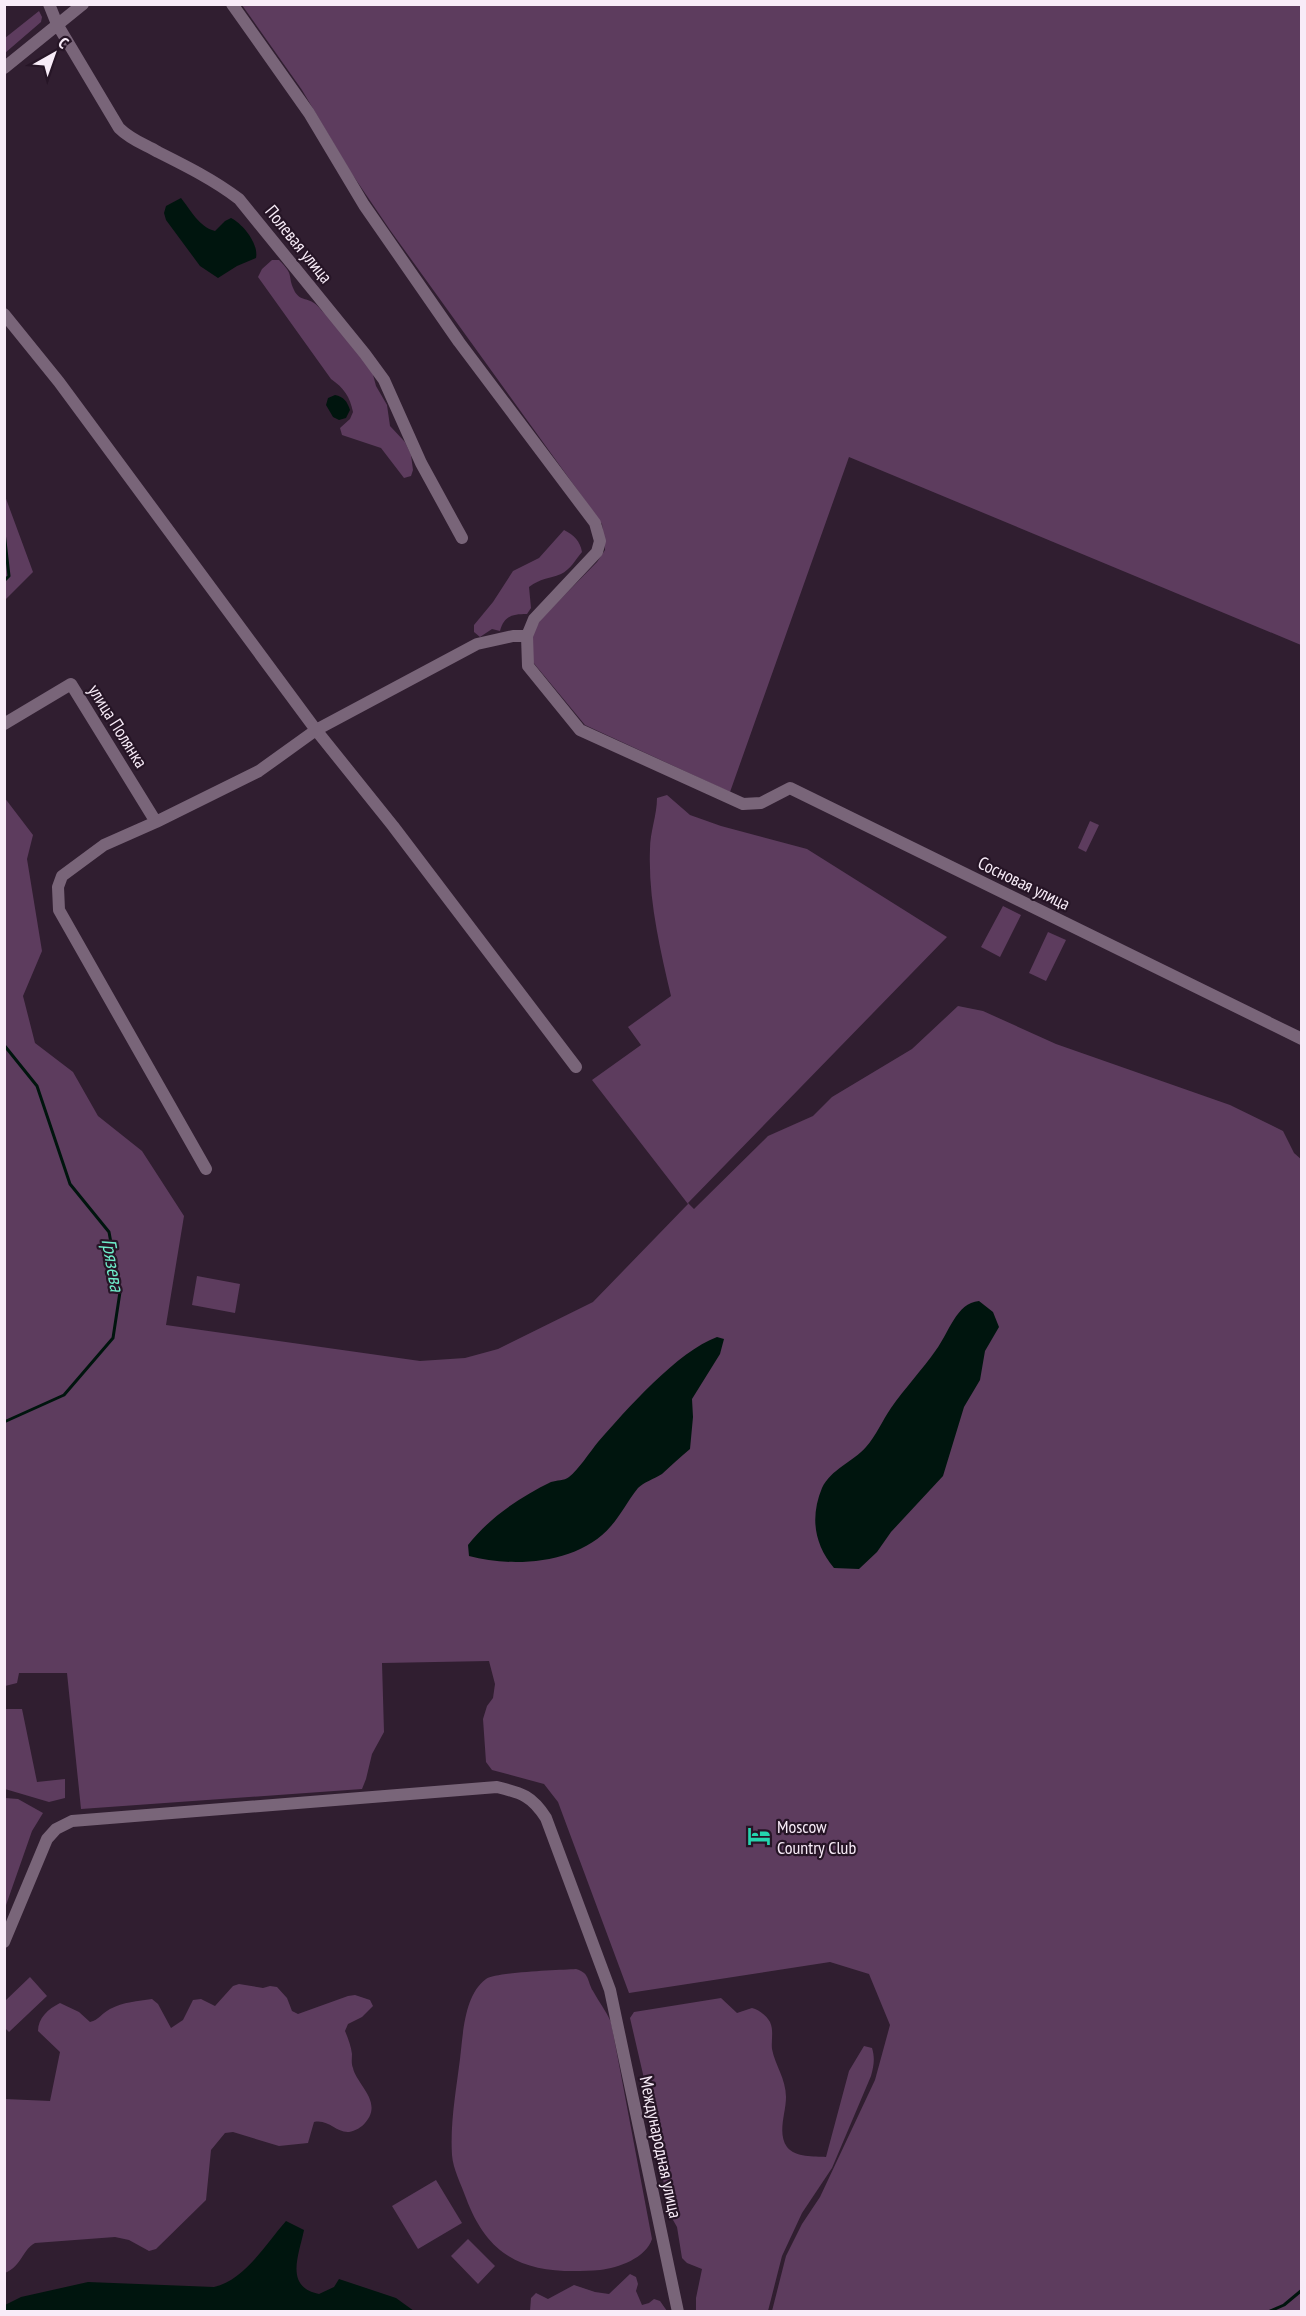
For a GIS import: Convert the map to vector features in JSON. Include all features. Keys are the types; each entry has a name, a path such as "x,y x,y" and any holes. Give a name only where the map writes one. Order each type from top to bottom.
{"street":[{"name":"Полевая улица","path":"49,4 57,24 119,128 130,140 148,146 219,184 239,199 365,354 384,380 421,463 462,538"},
{"path":"4,68 83,4"},
{"path":"206,1169 59,909 58,887 62,876 104,845 259,771 316,730 477,644 513,636 527,636 534,619 597,552 600,541 595,523 445,322 364,205 309,113 232,4"},
{"path":"4,314 59,382 316,730 401,835 576,1067"},
{"name":"Сосновая улица","path":"527,636 528,666 580,730 743,804 761,803 790,788 1302,1039"},
{"name":"улица Полянка","path":"4,724 71,684 156,822"},
{"name":"Международная улица","path":"4,1942 47,1839 56,1829 72,1821 498,1787 524,1793 539,1807 546,1818 610,1990 678,2312"}],"shaded area":[{"path":"242,5 1301,5 1301,645 849,457 730,792 585,725 532,661 531,637 540,620 597,562 605,550 602,524 390,230 350,171 302,90"},
{"path":"39,11 42,17 41,22 5,53 5,38"},
{"path":"181,198 195,217 209,229 215,231 231,218 236,221 253,241 256,258 218,278 200,266 166,220 164,213 166,206"},
{"path":"272,260 279,260 284,265 296,294 312,301 329,316 372,371 376,386 387,405 390,426 405,442 411,455 413,470 411,476 404,478 381,448 342,435 340,428 350,419 353,412 350,402 346,393 331,379 258,277 262,269"},
{"path":"335,395 343,398 348,404 350,410 346,418 339,420 333,417 326,405 328,398"},
{"path":"5,496 33,572 4,600"},
{"path":"564,530 576,539 581,548 582,552 573,564 561,574 541,580 529,587 531,608 527,614 509,617 500,631 492,629 480,637 474,632 474,625 493,602 513,571 539,558"},
{"name":"Moscow Country Club","path":"667,795 690,815 721,826 807,849 947,937 688,1203 694,1209 768,1136 813,1116 832,1097 912,1049 958,1006 983,1011 1056,1044 1230,1105 1283,1131 1294,1153 1302,1160 1301,2311 772,2311 786,2256 802,2224 820,2197 875,2080 890,2025 869,1974 830,1962 629,1993 558,1802 544,1784 492,1770 486,1762 483,1719 487,1706 493,1698 495,1684 489,1661 382,1663 384,1732 372,1754 362,1789 81,1809 67,1673 19,1673 17,1683 5,1686 4,797 33,835 27,859 42,951 23,996 35,1043 73,1072 98,1116 142,1151 184,1216 166,1325 420,1361 465,1358 498,1349 593,1302 688,1204 592,1080 641,1045 628,1027 671,996 656,923 650,868 650,843 657,798"},
{"path":"1090,821 1099,825 1086,852 1078,848"},
{"path":"1003,906 1021,915 1000,957 981,947"},
{"path":"1048,932 1066,940 1046,981 1029,973"},
{"path":"197,1276 240,1284 235,1313 192,1305"},
{"path":"979,1301 993,1312 999,1327 985,1351 980,1380 964,1407 943,1476 891,1532 877,1552 859,1569 834,1568 822,1549 816,1530 816,1509 822,1488 836,1471 870,1443 891,1408 936,1350 959,1313 964,1307"},
{"path":"717,1337 724,1339 720,1354 692,1399 690,1449 662,1474 638,1488 615,1522 598,1539 564,1555 544,1560 505,1562 469,1556 468,1545 495,1517 539,1488 569,1477 653,1383 686,1355"},
{"path":"5,1709 22,1709 37,1782 65,1779 65,1798 49,1802 5,1789"},
{"path":"5,1798 18,1799 43,1813 32,1831 5,1908"},
{"path":"576,1969 586,1975 611,2022 652,2239 644,2252 623,2264 600,2270 576,2271 535,2267 518,2261 502,2252 488,2238 476,2221 458,2176 453,2160 452,2131 466,2016 473,1995 479,1986 486,1979 502,1975"},
{"path":"30,1977 47,1996 9,2032 5,2028 5,2001"},
{"path":"239,1984 263,1988 277,1987 287,1998 292,2011 298,2014 348,1996 355,1995 370,2000 373,2006 362,2017 348,2024 345,2031 351,2048 355,2074 372,2108 365,2123 358,2129 344,2132 324,2122 314,2122 308,2143 279,2146 233,2132 225,2133 211,2150 206,2200 156,2249 149,2251 129,2240 115,2237 35,2243 11,2270 5,2273 5,2099 50,2101 60,2052 38,2031 44,2014 60,2003 79,2012 90,2022 115,2007 152,1999 158,2004 171,2028 183,2020 193,2000 201,1999 215,2006 233,1986"},
{"path":"721,1998 737,2013 752,2008 762,2013 770,2022 772,2049 786,2090 783,2136 787,2147 795,2153 826,2157 849,2071 864,2046 872,2048 874,2055 871,2076 832,2168 802,2213 782,2256 768,2311 696,2311 696,2298 702,2269 687,2263 682,2258 677,2227 669,2213 649,2100 630,2018 634,2012"},
{"path":"436,2180 462,2223 418,2249 392,2206"},
{"path":"286,2221 304,2230 296,2269 301,2285 308,2290 319,2294 334,2287 339,2279 396,2298 414,2311 5,2311 5,2305 21,2297 88,2282 214,2287 225,2283 245,2269"},
{"path":"468,2239 495,2266 478,2284 451,2256"},
{"path":"630,2274 636,2277 638,2284 636,2291 642,2305 654,2299 660,2301 667,2311 530,2311 531,2298 536,2293 548,2299 574,2285 609,2294"}],"waterway":[{"name":"Грязева","path":"4,532 9,576 4,581"},
{"name":"Грязева","path":"4,1045 37,1086 70,1184 109,1232 120,1292 113,1338 64,1395 4,1422"},
{"path":"1268,2312 1284,2305 1302,2290"}],"place":[{"name":"Moscow Country Club","path":"759,1836"}]}
